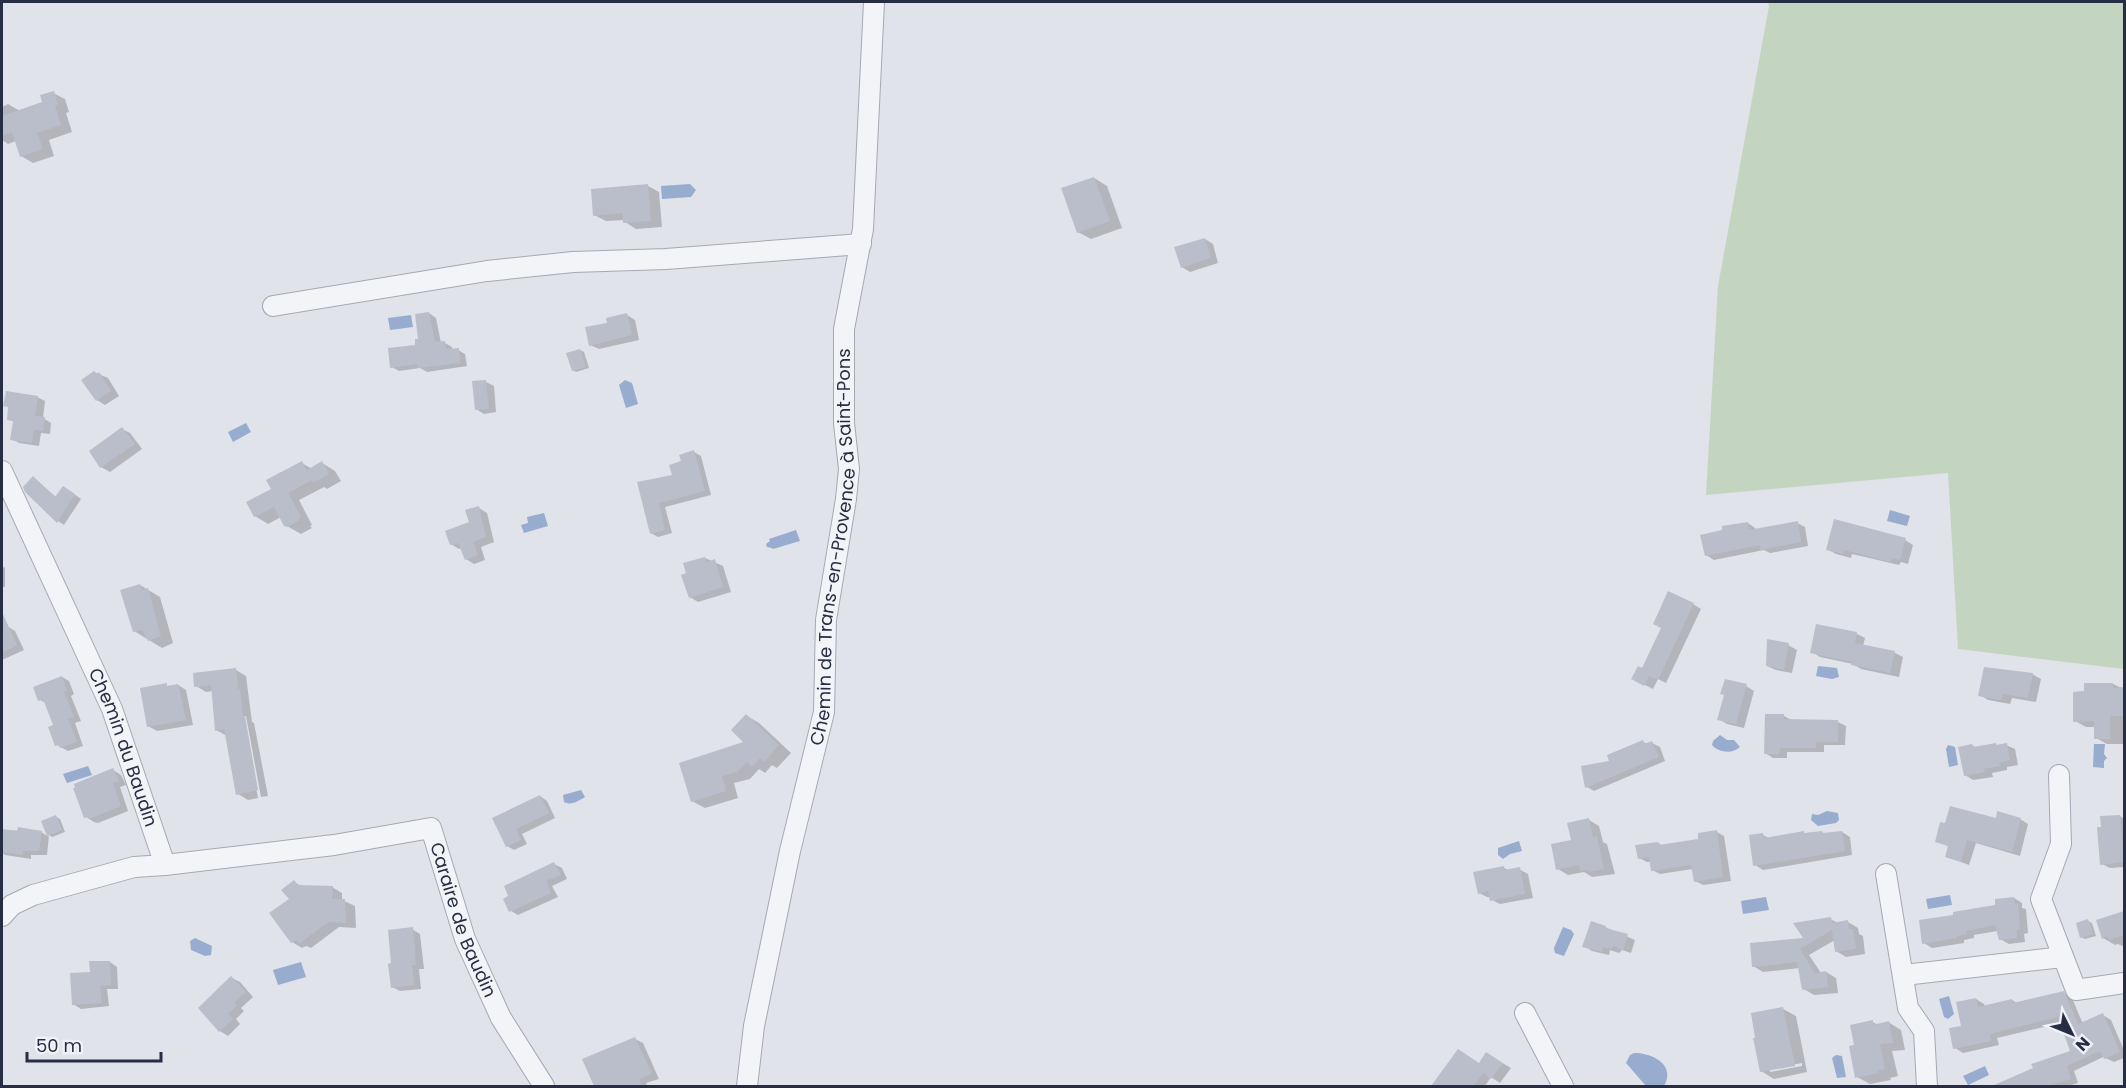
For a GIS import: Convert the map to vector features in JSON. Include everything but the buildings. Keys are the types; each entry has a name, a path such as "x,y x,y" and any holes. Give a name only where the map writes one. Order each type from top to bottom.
{"street":[{"name":"Chemin de Trans-en-Provence à Saint-Pons","path":"747,1086 754,1026 790,851 824,712 826,620 849,469 844,423 844,329 863,229 874,2"},
{"path":"273,306 498,270 573,262 666,259 861,244"},
{"name":"Chemin du Baudin","path":"2,471 112,709 165,865"},
{"path":"2060,775 2061,844 2041,899 2076,990 2124,982"},
{"name":"Caraire de Baudin","path":"165,865 334,845 431,828 465,939 501,1018 544,1086"},
{"path":"2,916 12,905 33,895 134,867 165,865"},
{"path":"1886,874 1895,940 1904,975 1908,1008 1924,1031 1927,1086"},
{"path":"1904,975 2063,957"},
{"path":"1525,1013 1563,1086"}],"green space":[{"path":"1768,2 2124,2 2124,669 1958,649 1948,473 1706,495 1718,286"}],"water":[{"path":"690,184 696,190 691,197 662,199 661,186"},
{"path":"411,315 413,327 390,330 388,318"},
{"path":"625,380 632,383 638,404 626,408 619,385"},
{"path":"246,423 251,432 233,442 228,432"},
{"path":"1890,510 1910,516 1907,526 1887,521"},
{"path":"544,513 548,526 524,533 521,525 528,523 527,517"},
{"path":"796,530 800,541 773,549 767,547 769,539"},
{"path":"1818,666 1837,668 1839,677 1832,679 1816,676"},
{"path":"1720,735 1727,740 1734,740 1740,747 1730,752 1715,748 1712,745 1713,741"},
{"path":"2094,744 2105,744 2104,754 2107,758 2104,761 2104,768 2093,767"},
{"path":"1948,745 1955,747 1958,765 1949,767 1946,749"},
{"path":"88,766 92,775 67,783 63,774"},
{"path":"581,790 585,797 572,803 564,802 563,795"},
{"path":"1827,811 1838,813 1839,820 1836,823 1818,826 1811,820 1812,814 1818,815"},
{"path":"1519,841 1522,851 1510,854 1503,859 1498,855 1498,848"},
{"path":"1950,895 1952,905 1928,909 1926,899"},
{"path":"1766,897 1769,910 1743,914 1741,901"},
{"path":"1563,927 1574,934 1564,956 1555,953 1554,948"},
{"path":"195,938 212,946 211,955 205,956 191,950 190,941"},
{"path":"301,962 306,977 278,985 273,970"},
{"path":"1949,996 1954,1014 1948,1019 1944,1017 1939,999"},
{"path":"1634,1053 1648,1055 1665,1066 1667,1079 1664,1086 1646,1086 1626,1063 1630,1055"},
{"path":"1836,1055 1842,1056 1846,1077 1837,1078 1832,1058"},
{"path":"1985,1066 1989,1075 1968,1085 1963,1076"}]}
